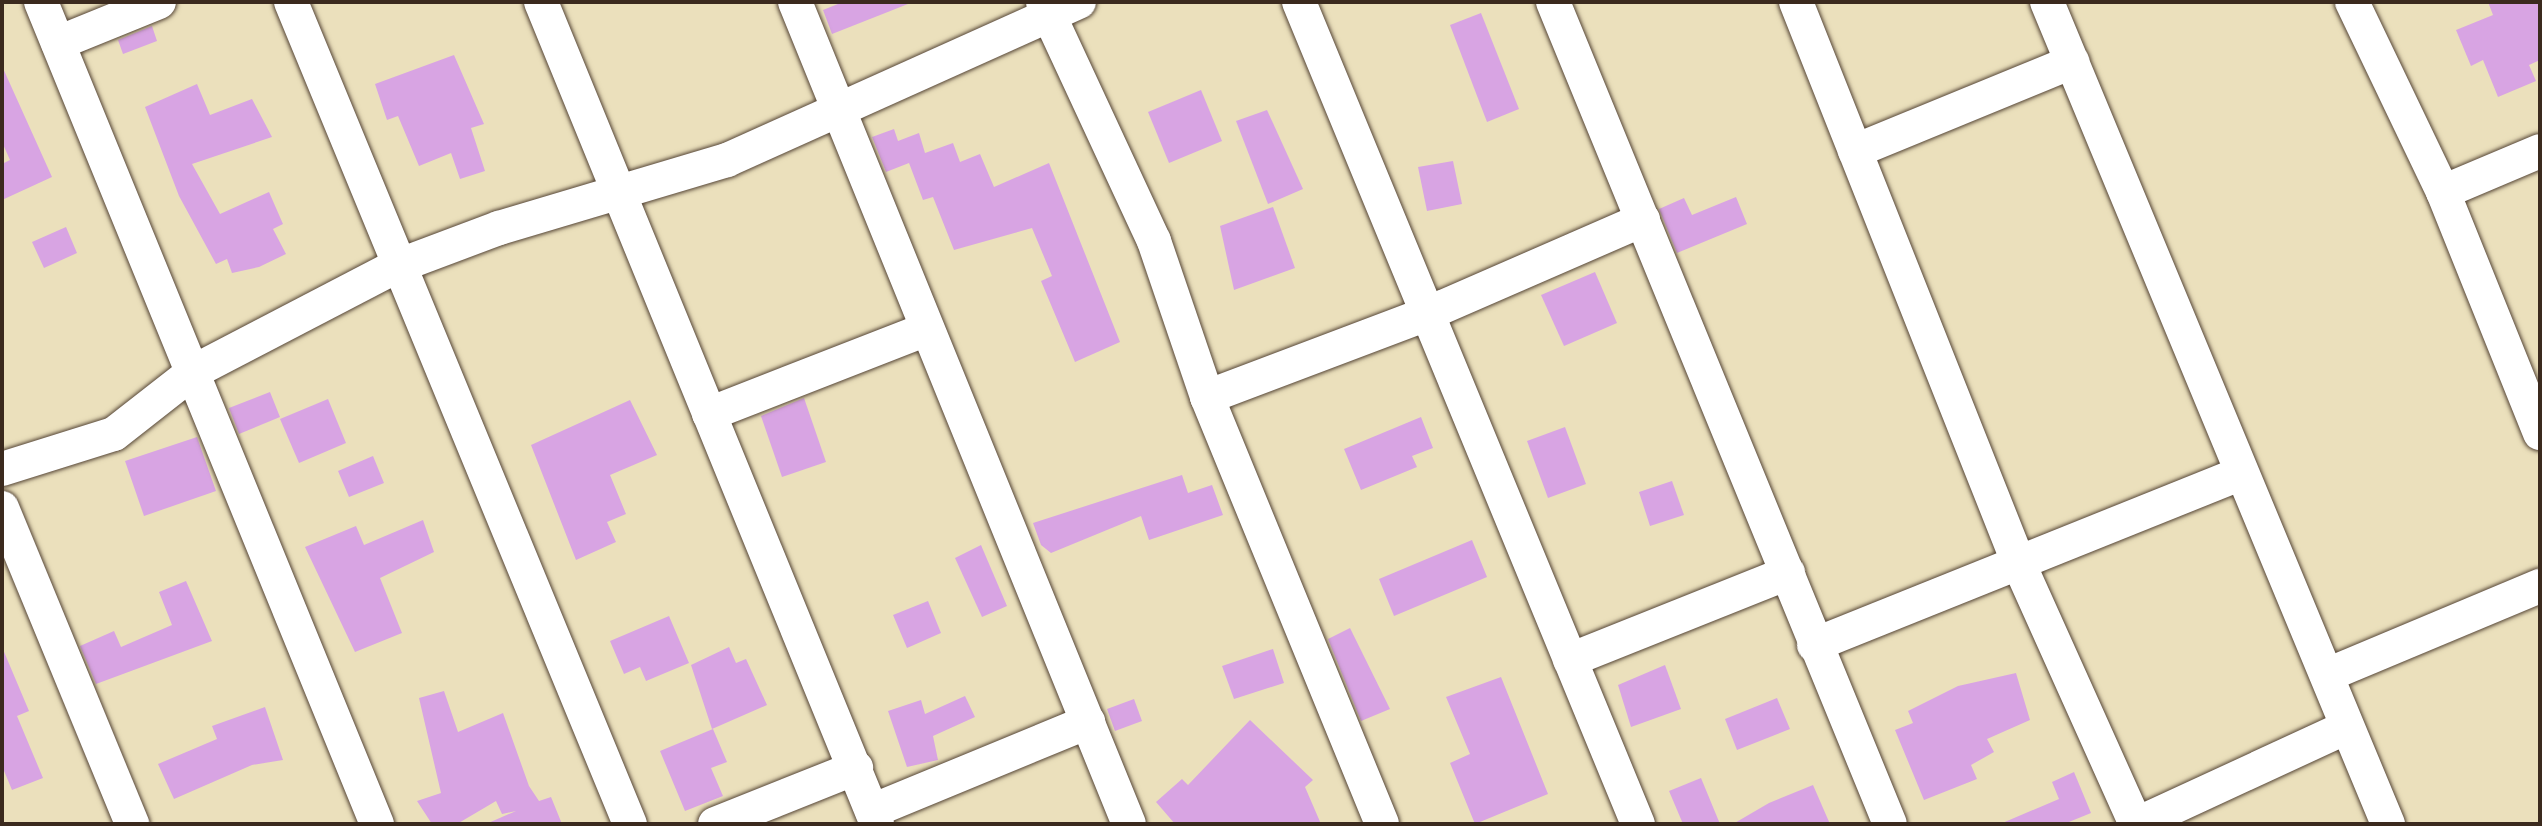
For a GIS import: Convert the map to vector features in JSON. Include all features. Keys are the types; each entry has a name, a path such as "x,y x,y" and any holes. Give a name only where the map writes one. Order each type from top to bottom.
{"street":[{"path":"41,2 377,824"},
{"path":"58,43 159,2"},
{"path":"291,2 395,267 630,824"},
{"path":"541,2 875,817 1088,722"},
{"path":"795,2 1129,824"},
{"path":"1299,2 1424,315 1638,824"},
{"path":"1553,2 1788,573 1814,645 1890,824"},
{"path":"1796,2 2019,564 2136,824 2347,727"},
{"path":"2047,2 2240,474 2388,824"},
{"path":"2352,2 2443,192 2540,433"},
{"path":"2,469 114,434 193,372 395,267 727,160 835,106 1057,7 1154,241 1207,397 1382,824"},
{"path":"1855,151 2072,62"},
{"path":"2443,192 2540,151"},
{"path":"1207,397 1424,315 1643,220"},
{"path":"709,414 927,329"},
{"path":"1814,645 2240,474"},
{"path":"2,508 132,824"},
{"path":"1570,660 1788,573"},
{"path":"2327,675 2540,586"},
{"path":"715,824 856,768"}],"building":[{"path":"843,2 908,4 832,34 823,10"},
{"path":"2488,2 2540,2 2540,60 2529,65 2536,81 2498,97 2483,60 2471,66 2456,30 2493,15"},
{"path":"1481,13 1519,109 1487,122 1450,25"},
{"path":"152,26 157,41 123,54 118,40"},
{"path":"454,55 484,124 471,128 485,171 460,179 451,153 419,166 398,116 387,120 375,84"},
{"path":"2,66 52,177 2,200 2,164 10,160 2,142"},
{"path":"197,84 210,115 252,99 272,137 192,164 220,214 269,192 283,224 273,229 286,254 259,267 232,273 227,259 216,264 179,196 145,107"},
{"path":"1201,90 1222,141 1169,163 1148,112"},
{"path":"1267,110 1303,189 1268,204 1236,121"},
{"path":"894,129 898,141 919,133 925,153 953,143 960,162 980,154 994,187 1049,163 1120,342 1075,362 1041,281 1052,276 1032,228 954,250 933,197 923,200 909,163 886,172 872,137"},
{"path":"1453,161 1462,204 1427,211 1418,167"},
{"path":"1736,197 1747,224 1677,253 1659,209 1684,198 1692,215"},
{"path":"1273,207 1295,268 1234,290 1220,226"},
{"path":"66,227 77,253 44,268 32,242"},
{"path":"1595,272 1617,323 1564,346 1541,295"},
{"path":"270,392 280,417 239,434 229,408"},
{"path":"804,398 826,462 782,477 761,416"},
{"path":"328,399 346,443 299,463 280,419"},
{"path":"630,400 657,455 610,475 626,514 607,522 616,542 576,560 531,445"},
{"path":"1421,417 1433,448 1412,456 1417,467 1361,490 1344,449"},
{"path":"1565,427 1586,484 1548,498 1527,441"},
{"path":"197,437 216,491 144,516 125,461"},
{"path":"373,456 384,483 349,497 338,471"},
{"path":"1182,475 1188,493 1212,485 1223,515 1149,540 1141,516 1051,553 1041,545 1033,523"},
{"path":"1672,481 1684,515 1650,526 1639,492"},
{"path":"423,520 434,552 380,578 402,633 355,652 305,547 356,526 364,545"},
{"path":"1472,540 1487,577 1394,616 1379,579"},
{"path":"981,545 1007,606 982,617 955,558"},
{"path":"186,581 212,641 96,684 80,646 114,631 121,647 172,625 159,592"},
{"path":"928,601 941,633 907,648 893,615"},
{"path":"669,616 689,663 646,681 640,667 624,674 610,641"},
{"path":"1350,628 1390,709 1361,721 1328,639"},
{"path":"2,647 29,711 17,716 43,778 12,790 2,766"},
{"path":"729,647 736,663 746,659 767,705 712,729 691,665"},
{"path":"1273,649 1284,683 1234,699 1222,666"},
{"path":"1665,665 1681,709 1631,727 1618,685"},
{"path":"2016,673 2030,720 1987,739 1994,752 1971,765 1977,779 1924,800 1895,730 1913,723 1908,711 1958,686"},
{"path":"1501,677 1548,794 1475,824 1450,763 1470,754 1446,697"},
{"path":"444,691 458,732 503,713 529,786 539,801 551,797 562,824 486,824 516,811 502,814 496,801 457,824 432,824 417,801 441,793 419,698"},
{"path":"965,696 975,717 933,736 938,760 907,767 888,711 921,700 925,714"},
{"path":"1777,698 1790,729 1737,750 1725,719"},
{"path":"1134,699 1142,721 1115,731 1107,709"},
{"path":"265,707 283,760 252,765 174,799 158,764 217,739 212,726"},
{"path":"1250,720 1313,780 1305,787 1321,824 1175,824 1156,802 1182,779 1188,785"},
{"path":"713,729 727,762 711,768 723,796 685,811 660,751"},
{"path":"2074,772 2091,813 2064,824 2000,824 2059,799 2052,782"},
{"path":"1701,778 1720,824 1683,824 1669,791"},
{"path":"1813,785 1830,824 1733,824 1769,803"}]}
